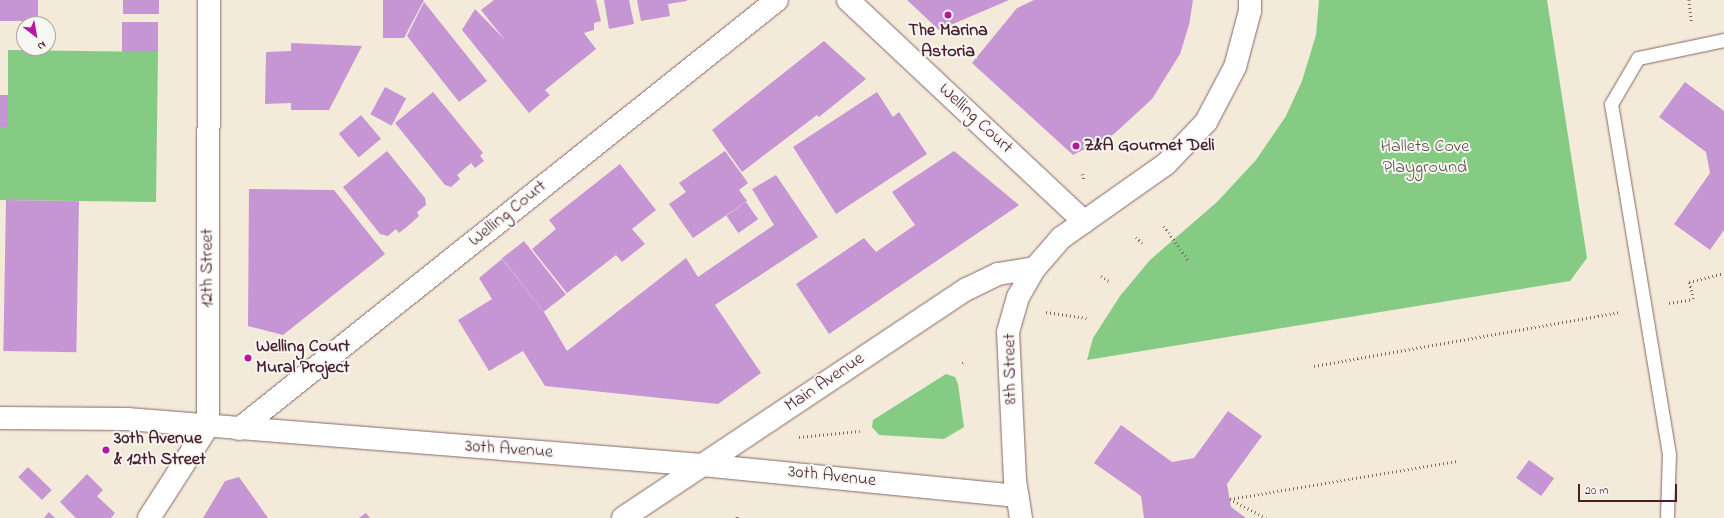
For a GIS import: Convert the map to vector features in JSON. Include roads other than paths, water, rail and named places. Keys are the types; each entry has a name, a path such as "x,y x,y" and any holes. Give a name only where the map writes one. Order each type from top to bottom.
{"street":[{"name":"12th Street","path":"208,426 209,0"},
{"name":"Welling Court","path":"239,429 777,0"},
{"name":"Welling Court","path":"848,0 1084,222"},
{"name":"8th Street","path":"1021,518 1017,496 1008,332 1018,296 1035,268 1061,238 1166,164 1206,122 1235,67 1250,11 1250,0"},
{"name":"Main Avenue","path":"623,518 967,289 998,274 1035,268"},
{"name":"30th Avenue","path":"0,418 127,419 702,465 1017,496"},
{"path":"148,518 208,426"}],"lane":[{"path":"1667,516 1669,454 1643,308 1611,104 1638,58 1724,40"}],"place":[{"name":"The Marina Astoria","path":"948,15"},
{"name":"Z&A Gourmet Deli","path":"1076,146"},
{"name":"Welling Court Mural Project","path":"248,358"},
{"name":"30th Avenue & 12th Street","path":"106,450"}],"park label":[{"name":"Hallets Cove Playground","path":"1425,158"}]}
